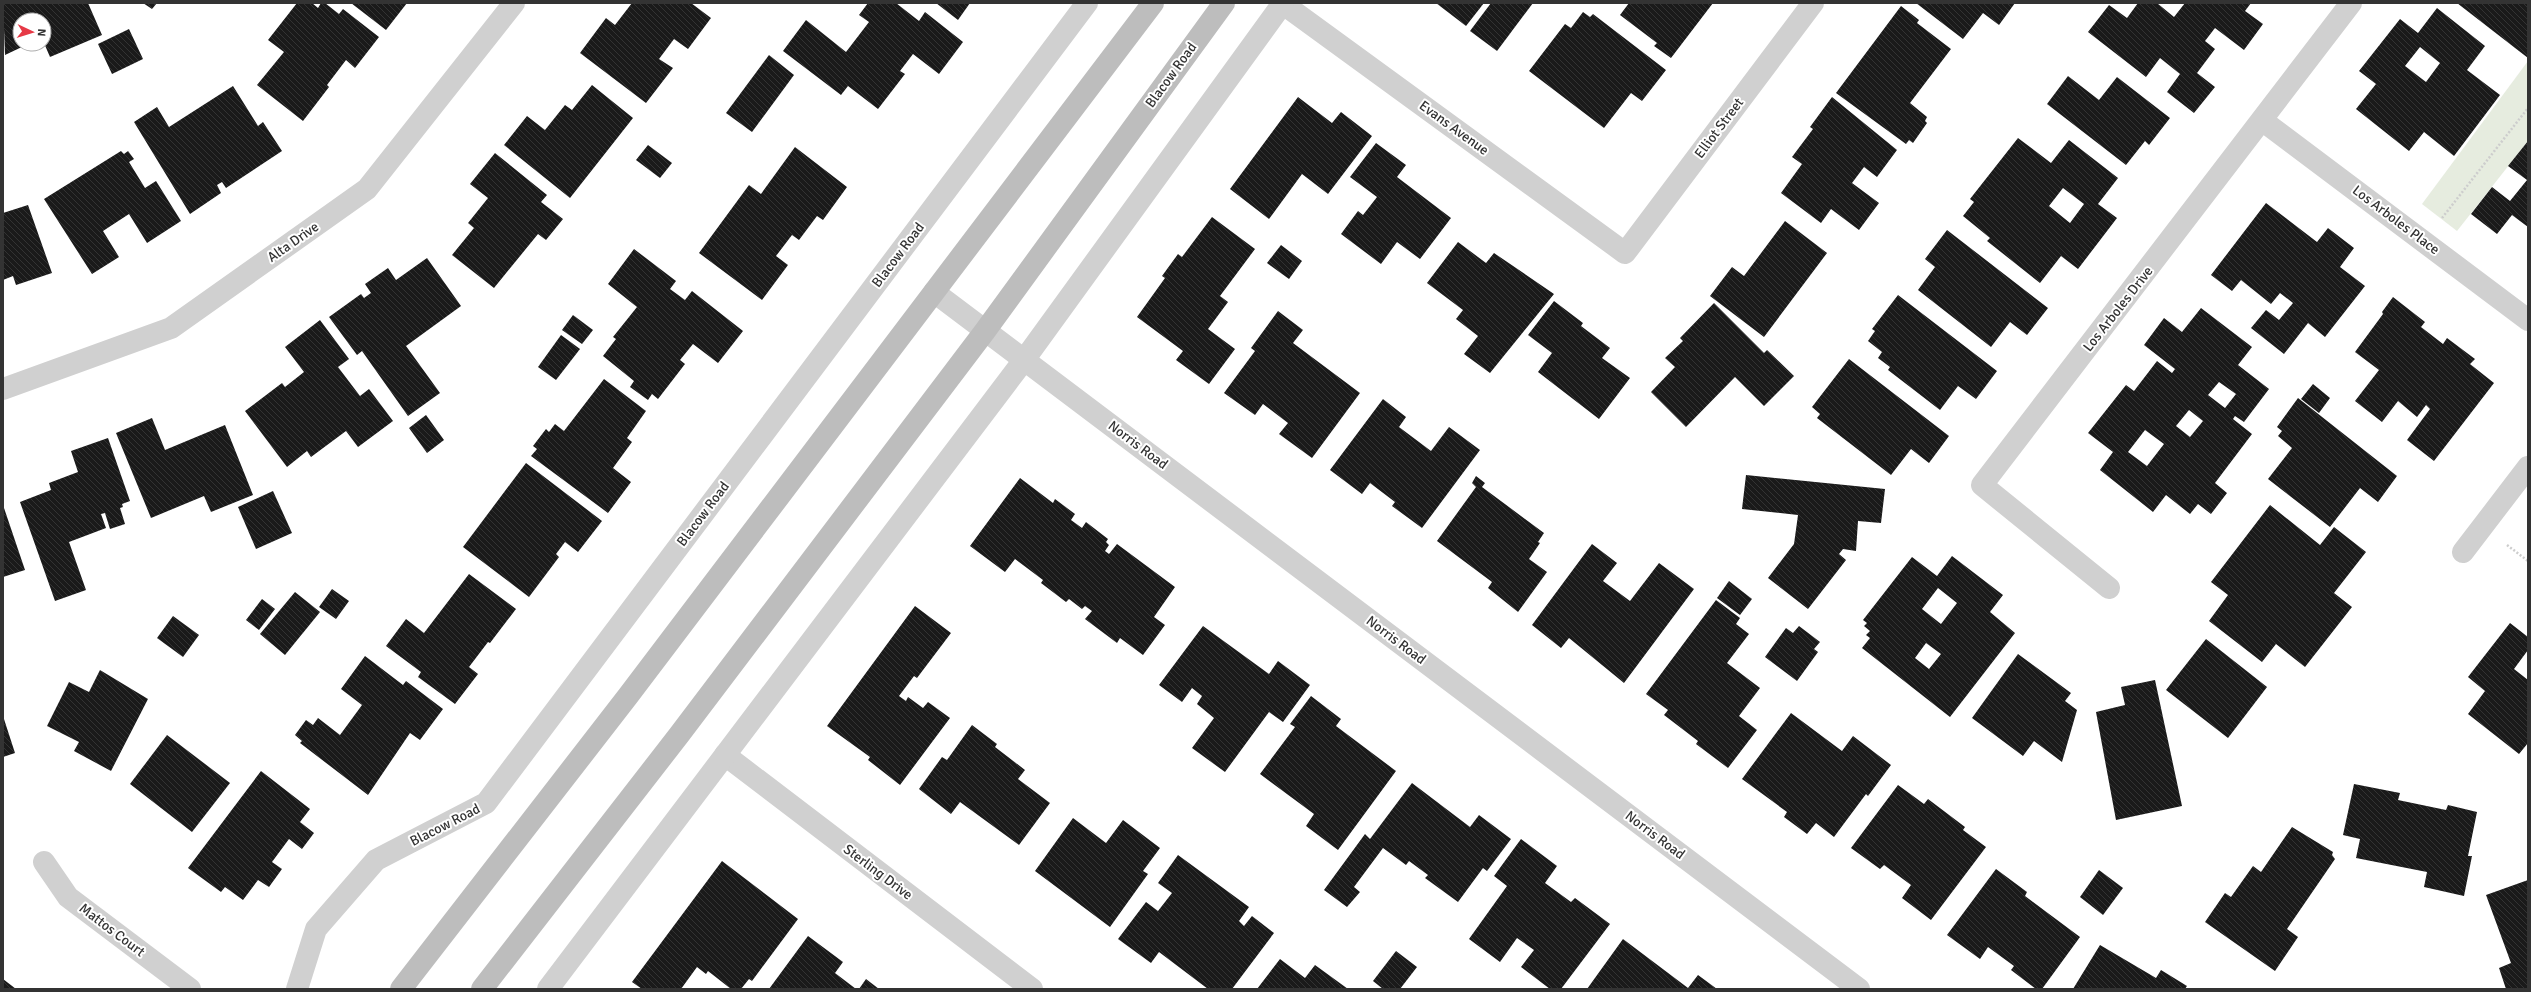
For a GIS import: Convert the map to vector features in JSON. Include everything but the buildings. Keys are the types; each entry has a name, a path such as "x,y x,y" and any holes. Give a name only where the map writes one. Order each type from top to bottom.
{"main road":[{"path":"401,989 628,696 1153,3"},
{"name":"Blacow Road","path":"482,989 679,735 985,331 1224,3"}],"street":[{"name":"Alta Drive","path":"3,389 171,328 367,189 514,3"},
{"name":"Blacow Road","path":"297,989 316,929 376,860 486,803 1087,3"},
{"name":"Evans Avenue","path":"1283,3 1625,253"},
{"path":"548,989 1024,360 1283,3"},
{"name":"Elliot Street","path":"1625,253 1813,3"},
{"name":"Los Arboles Drive","path":"2108,588 1982,485 2263,121 2351,3"},
{"name":"Los Arboles Place","path":"2263,121 2425,241 2528,320"},
{"name":"Norris Road","path":"934,292 1859,989"},
{"path":"2463,552 2528,467"},
{"name":"Sterling Drive","path":"725,755 1032,989"},
{"name":"Mattos Court","path":"44,862 68,897 190,989"}],"path":[{"path":"2425,241 2528,108"}],"shaded area":[{"path":"2528,61 2528,141 2457,231 2422,204"}]}
